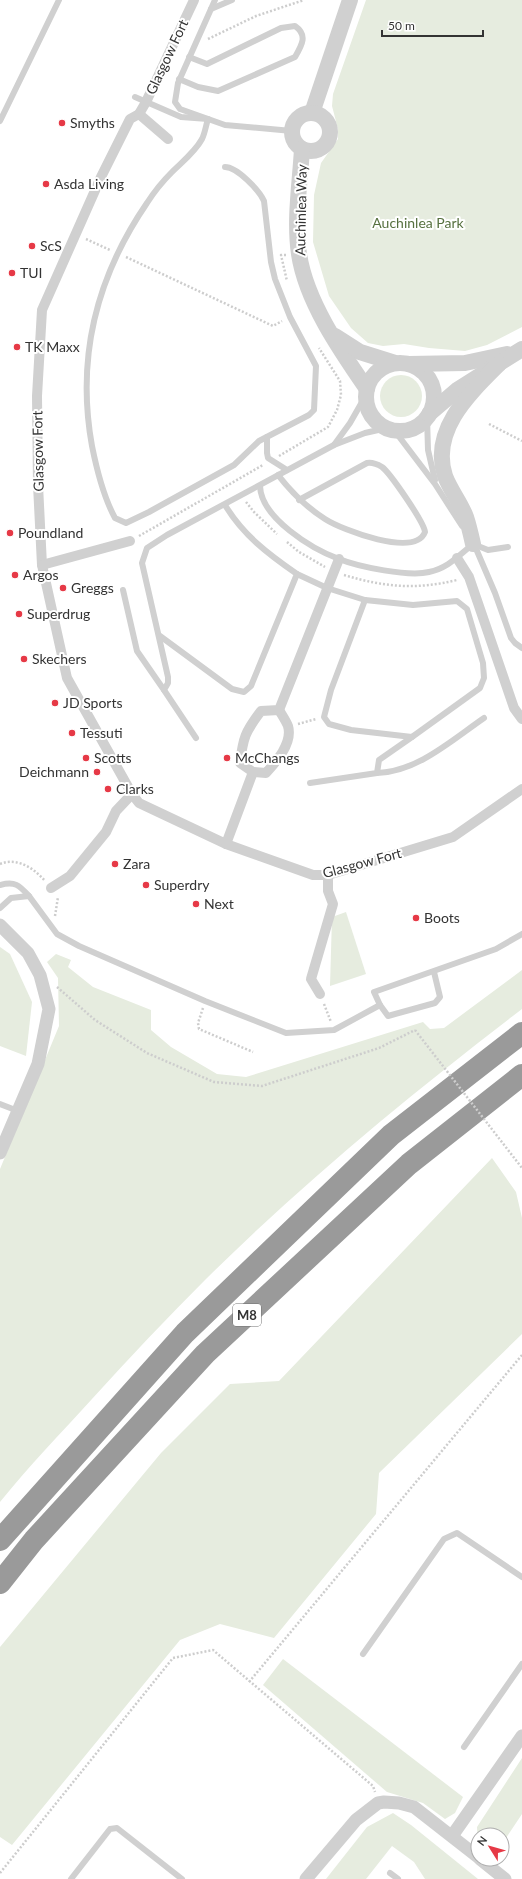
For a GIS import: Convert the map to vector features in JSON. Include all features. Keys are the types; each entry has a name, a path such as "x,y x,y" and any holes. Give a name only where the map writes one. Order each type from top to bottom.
{"highway":[{"name":"M8","path":"0,1540 185,1333 391,1135 522,1033"},
{"name":"M8","path":"0,1583 34,1540 205,1354 409,1164 522,1075"}],"street":[{"name":"Glasgow Fort","path":"194,0 146,102 139,114 130,119 101,177 42,310 37,396 38,485 42,565 67,678 132,794 139,803 226,844 313,875 328,875 453,837 522,789"},
{"path":"312,113 350,0"},
{"path":"312,113 324,119 330,131 329,137 322,148 309,151 302,149 294,142 292,131 298,118 305,114 312,113"},
{"path":"139,114 168,139"},
{"name":"Auchinlea Way","path":"302,149 298,214 299,252 302,272 309,294 366,392"},
{"name":"Auchinlea Way","path":"332,334 360,352 402,363 465,363 520,350"},
{"name":"Auchinlea Way","path":"428,416 457,390 520,350"},
{"path":"402,363 417,367 426,374 432,385 434,395 433,405 428,416 413,428 404,431 391,429 373,417 368,409 366,392 375,374 385,366 402,363"},
{"path":"473,544 466,516 446,478 442,463 443,448 450,424 459,406 476,386 499,364"},
{"path":"42,565 130,541"},
{"path":"457,558 469,577 514,708 522,719"},
{"path":"279,710 261,711 248,729 242,744 240,763 253,772 266,773 275,764 285,747 288,727 279,710 339,559"},
{"path":"226,844 253,772"},
{"path":"51,888 70,876 106,832 116,811 132,794"},
{"path":"320,994 311,978 333,904 328,892 328,875"},
{"path":"0,925 28,953 40,975 49,1009 38,1064 0,1153"},
{"path":"452,1836 522,1736"},
{"path":"306,1879 348,1828 378,1803 391,1802 414,1807 470,1851"},
{"path":"490,1867 505,1879"}],"lane":[{"path":"0,121 58,0"},
{"path":"215,0 179,79 175,98 180,109 225,125 292,131"},
{"path":"211,9 232,0"},
{"path":"179,79 198,87 218,91 295,57 301,46 303,38 301,30 295,26 281,28 208,64 189,56"},
{"path":"134,97 181,117 208,119"},
{"path":"208,119 203,137 197,147 148,201 125,237 99,299 94,320 87,368 86,395 90,435 95,464 115,518 126,523 234,465 250,449 267,437 309,415 315,406 314,386 316,366 290,317 272,269 263,197 237,171 229,167 225,167"},
{"path":"334,445 350,423 366,392"},
{"path":"428,416 428,450 436,484"},
{"path":"164,690 168,683 168,677 160,636 142,563 147,548 156,541 334,445 365,433 391,429 436,484 473,544 495,592 510,638 514,643 522,648"},
{"path":"267,437 268,458 287,470"},
{"path":"278,475 299,500 327,520 348,531 403,543 413,543 421,538 425,532 422,523 386,472 375,464 367,463 299,500"},
{"path":"260,486 260,495 264,503 286,527 310,544 339,559 382,569 428,573 445,567 473,544"},
{"path":"225,505 235,521 249,537 271,556 296,574 327,588 365,600 413,605 457,601 463,604 470,616 483,663 484,678 480,688 379,760 377,773"},
{"path":"473,544 488,550 508,547"},
{"path":"160,636 232,689 240,692 247,691 260,665 296,574"},
{"path":"123,590 137,651 196,738"},
{"path":"365,600 331,690 324,717 329,724 351,730 412,737"},
{"path":"310,783 385,772 425,759 484,718"},
{"path":"0,885 10,882 20,886 57,934 105,958 205,1001 286,1033 334,1030 380,1005"},
{"path":"0,908 11,898 29,896"},
{"path":"434,972 440,998 435,1003 388,1016 380,1005 374,992 496,949 522,934"},
{"path":"0,1104 18,1111"},
{"path":"363,1654 444,1539 457,1533 522,1577"},
{"path":"464,1747 522,1664"},
{"path":"71,1879 110,1829 117,1828 182,1879"},
{"path":"390,1872 398,1879"}],"path":[{"path":"198,36 207,40 256,16 304,0"},
{"path":"75,235 273,326 290,317"},
{"path":"489,424 522,441"},
{"path":"288,727 324,717"},
{"path":"40,975 48,979 95,1020 147,1052 214,1082 262,1086 379,1048 414,1030 522,1168"},
{"path":"320,994 334,1030"},
{"path":"205,1001 198,1023 199,1029 253,1052"},
{"path":"249,1682 522,1355"},
{"path":"0,1873 1,1869 173,1658 213,1650 373,1786 378,1803"}],"green space":[{"name":"Auchinlea Park","path":"366,0 522,0 522,327 487,345 465,351 404,344 383,346 368,343 351,328 329,296 313,242 314,195 321,163 338,139 338,129 332,106 333,94"},
{"path":"397,375 405,375 413,378 419,384 422,396 419,408 413,414 405,417 397,417 389,414 383,408 380,400 380,392 383,384 389,378"},
{"path":"346,912 366,974 330,986 332,917"},
{"path":"0,947 10,954 32,1002 26,1056 0,1046"},
{"path":"56,954 71,960 68,967 93,987 151,1010 151,1030 171,1047 217,1074 246,1077 423,1022 430,1029 444,1028 522,970 522,1009 440,1073 360,1139 243,1243 134,1353 0,1502 0,1169 59,1026 58,978 47,962"},
{"path":"492,1158 516,1192 522,1218 522,1334 379,1473 376,1514 274,1638 220,1624 180,1640 12,1845 0,1837 0,1647 161,1453 230,1384 279,1381"},
{"path":"283,1659 463,1797 455,1813 445,1819 423,1803 387,1792 263,1685"},
{"path":"522,1758 522,1814 510,1832 510,1827 477,1827"},
{"path":"393,1813 411,1825 478,1879 425,1879 414,1862 392,1846 366,1879 326,1879 367,1827"}],"place":[{"name":"Smyths","path":"62,123"},
{"name":"Asda Living","path":"46,184"},
{"name":"ScS","path":"32,246"},
{"name":"TUI","path":"12,273"},
{"name":"TK Maxx","path":"17,347"},
{"name":"Poundland","path":"10,533"},
{"name":"Argos","path":"15,575"},
{"name":"Greggs","path":"63,588"},
{"name":"Superdrug","path":"19,614"},
{"name":"Skechers","path":"24,659"},
{"name":"JD Sports","path":"55,703"},
{"name":"Tessuti","path":"72,733"},
{"name":"Scotts","path":"86,758"},
{"name":"McChangs","path":"227,758"},
{"name":"Deichmann","path":"97,772"},
{"name":"Clarks","path":"108,789"},
{"name":"Zara","path":"115,864"},
{"name":"Superdry","path":"146,885"},
{"name":"Next","path":"196,904"},
{"name":"Boots","path":"416,918"}]}
